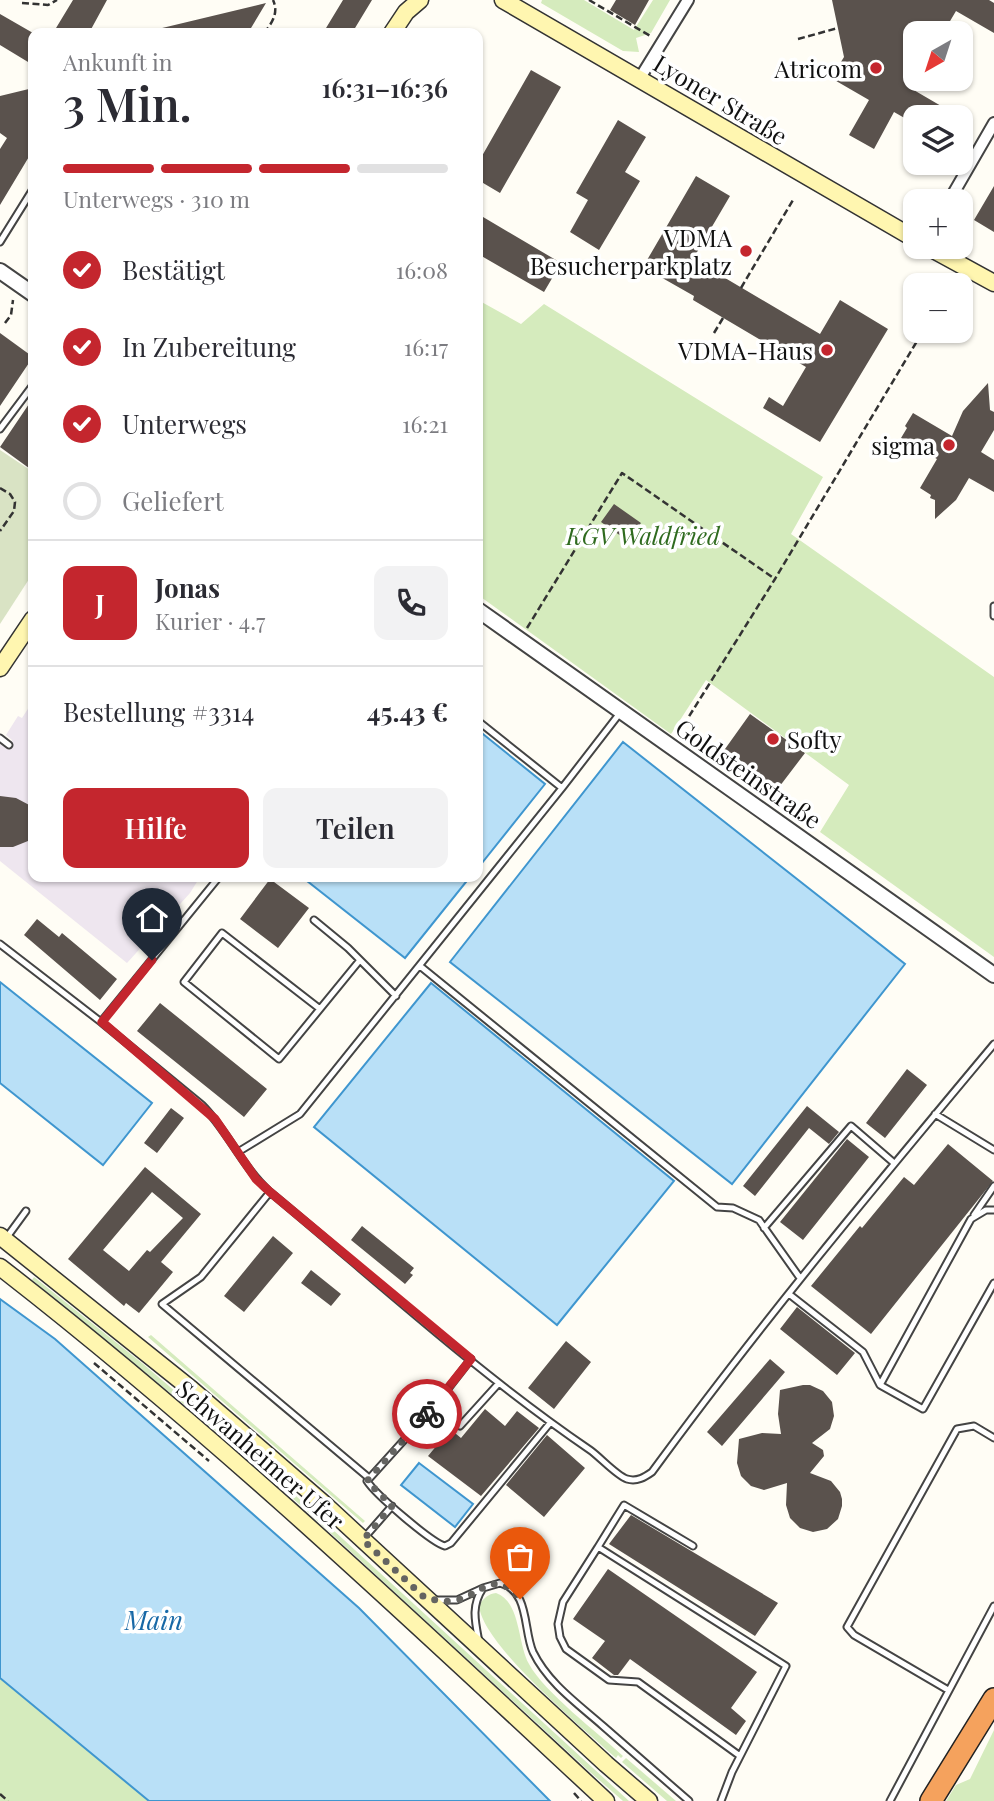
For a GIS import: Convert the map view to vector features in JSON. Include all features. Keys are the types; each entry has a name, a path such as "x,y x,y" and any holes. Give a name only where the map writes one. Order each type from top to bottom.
{"highway":[{"path":"934,1798 994,1699"}],"main road":[{"path":"396,28 406,12 420,0"},
{"name":"Lyoner Straße","path":"503,0 903,232"},
{"path":"949,259 994,284"},
{"path":"0,668 28,626"},
{"name":"Schwanheimer Ufer","path":"3,1238 191,1389 363,1540 649,1801"},
{"name":"Schwanheimer Ufer","path":"0,1267 179,1412 309,1525 606,1801"}],"street":[{"path":"640,78 688,0"},
{"path":"956,189 994,123"},
{"path":"0,271 28,291"},
{"name":"Goldsteinstraße","path":"483,613 994,975"}],"lane":[{"path":"0,242 28,197"},
{"path":"0,429 28,392"},
{"path":"994,606 994,616"},
{"path":"238,1152 300,1114 622,711"},
{"path":"483,725 562,788"},
{"path":"0,738 9,745"},
{"path":"102,1022 215,882"},
{"path":"314,920 396,996"},
{"path":"320,1009 222,933 184,982 279,1059 320,1009 360,960"},
{"path":"0,944 102,1022 202,1105 215,1119 256,1179 270,1192 499,1382 626,1479 641,1479 652,1472 800,1278 994,1044"},
{"path":"420,966 717,1207 733,1208 759,1220 800,1278"},
{"path":"935,1114 994,1150"},
{"path":"764,1228 850,1126 894,1163"},
{"path":"880,1385 971,1220 994,1186"},
{"path":"270,1192 201,1278 162,1304 369,1478"},
{"path":"971,1220 986,1210 994,1210"},
{"path":"3,1238 26,1211"},
{"path":"789,1294 863,1352 880,1385 923,1409 994,1283"},
{"path":"471,1359 433,1408 369,1478 369,1485 440,1545 451,1543 550,1423"},
{"path":"433,1408 460,1426 499,1382"},
{"path":"948,1690 854,1635 847,1627 957,1429 974,1426 994,1438"},
{"path":"693,1546 624,1505 563,1602 558,1624 560,1637 566,1649 609,1681 638,1682 740,1756"},
{"path":"363,1540 392,1506"},
{"path":"598,1546 786,1666 740,1756 721,1801"},
{"path":"424,1597 436,1601 457,1600 500,1583 511,1589 520,1599 532,1649 546,1673 689,1801"},
{"path":"480,1648 474,1612 477,1597 483,1588"},
{"path":"890,1801 994,1606"}],"path":[{"path":"22,3 48,5 57,0"},
{"path":"268,28 273,21 276,7 273,0"},
{"path":"589,0 652,37"},
{"path":"798,39 838,27"},
{"path":"741,288 793,200"},
{"path":"5,323 11,315 13,300"},
{"path":"714,333 723,318"},
{"path":"671,746 775,579 916,343"},
{"path":"520,639 622,473 775,579"},
{"path":"0,488 10,494 15,502 14,511 0,531"},
{"path":"86,1357 212,1463"},
{"path":"572,1791 580,1801"},
{"path":"0,1794 8,1801"}],"shaded area":[{"path":"28,709 28,882 197,882 127,963 0,861 0,744 7,748 12,740 6,735 18,716 22,718"}],"green space":[{"path":"542,0 584,0 634,30 653,0 670,0 651,33 636,38 639,52 623,51 541,3"},
{"name":"KGV Waldfried","path":"483,303 521,324 544,304 823,477 791,534 994,677 994,957 820,832 849,785 706,680 671,734 483,599"},
{"path":"0,450 28,469 28,581 0,624"},
{"path":"34,1277 142,1363 272,1474 629,1801 623,1801 590,1772 299,1504 197,1415 32,1280"},
{"path":"151,1335 365,1521 363,1523 148,1337"},
{"path":"496,1593 510,1605 525,1655 536,1675 623,1756 621,1758 618,1755 616,1758 560,1708 497,1641 484,1622 479,1605 486,1597"},
{"path":"0,1678 149,1801 0,1801"},
{"path":"994,1730 994,1801 946,1801 956,1785 970,1779"},
{"path":"626,1758 676,1801 667,1801 622,1762"}],"water":[{"path":"483,734 545,784 483,862"},
{"path":"623,742 905,964 732,1184 450,962"},
{"path":"308,882 466,882 405,958"},
{"path":"0,982 152,1103 103,1165 0,1083"},
{"path":"431,983 674,1181 557,1325 314,1127"},
{"name":"Main","path":"0,1299 55,1339 359,1608 550,1801 149,1801 0,1678"},
{"path":"419,1463 473,1504 455,1527 401,1485"}],"building":[{"path":"73,0 107,0 92,28 56,28"},
{"path":"343,0 372,0 355,28 326,28"},
{"path":"616,0 649,0 635,25 610,10"},
{"name":"Atricom","path":"832,0 989,0 994,3 994,33 956,11 950,21 903,21 903,91 915,91 939,105 903,105 903,117 894,112 874,149 849,135 869,100 831,78 844,57"},
{"path":"266,3 251,28 162,28"},
{"path":"0,14 28,30 28,62 0,45"},
{"path":"531,70 561,87 500,193 483,183 483,154"},
{"path":"28,89 28,158 0,205 0,149 7,138 0,133 0,96"},
{"path":"618,120 646,137 625,172 640,181 599,250 570,232 588,200 576,193"},
{"path":"696,176 730,196 693,259 820,334 840,300 888,329 820,442 763,408 769,397 783,406 806,367 643,267"},
{"path":"994,186 994,232 974,220"},
{"path":"483,217 561,263 544,292 483,257"},
{"path":"0,333 28,353 28,364 0,406"},
{"name":"sigma","path":"988,383 990,410 994,412 994,430 981,452 994,460 994,492 969,478 956,500 935,519 935,500 920,488 937,459 901,438 907,428 905,426 913,413 952,436 963,411"},
{"path":"28,405 28,467 0,447"},
{"path":"614,504 641,523 628,541 601,522"},
{"path":"750,714 805,753 770,799 749,783 752,779 720,756"},
{"path":"0,796 16,798 28,804 28,841 13,847 0,847"},
{"path":"268,882 274,882 309,908 278,948 240,919"},
{"path":"37,919 59,937 62,933 117,979 100,1000 24,935"},
{"path":"160,1003 267,1089 244,1117 137,1031"},
{"path":"907,1069 927,1085 885,1138 866,1123"},
{"path":"807,1106 839,1132 829,1144 809,1128 755,1196 743,1186"},
{"path":"171,1108 184,1118 157,1153 144,1143"},
{"path":"847,1139 869,1157 803,1240 780,1222"},
{"path":"948,1144 993,1181 871,1334 811,1286 904,1177 914,1185"},
{"path":"145,1167 201,1214 161,1262 173,1272 139,1313 126,1303 124,1306 68,1259","holes":["152,1192 183,1218 150,1252 147,1250 129,1271 103,1250"]},
{"path":"362,1226 414,1268 410,1273 413,1275 405,1284 351,1240"},
{"path":"273,1236 293,1253 244,1312 224,1296"},
{"path":"311,1270 341,1294 331,1306 301,1283"},
{"path":"797,1307 855,1353 837,1375 780,1329"},
{"path":"566,1341 591,1362 554,1409 528,1388"},
{"path":"770,1359 785,1372 722,1446 707,1432"},
{"path":"803,1385 823,1391 832,1402 834,1416 830,1429 812,1443 823,1450 824,1456 810,1473 831,1481 842,1499 838,1519 827,1529 813,1532 800,1528 790,1518 786,1505 787,1483 764,1490 751,1486 741,1476 737,1463 739,1439 762,1433 781,1434 778,1414 780,1390"},
{"path":"485,1409 505,1426 517,1411 539,1428 481,1496 428,1456 443,1438 432,1429 439,1420 461,1438"},
{"path":"547,1435 585,1468 544,1517 506,1485"},
{"path":"631,1515 778,1603 755,1636 609,1544"},
{"path":"608,1569 757,1672 731,1708 746,1721 736,1735 630,1659 618,1675 614,1675 592,1658 605,1641 573,1619"}],"way so far":[{"path":"427,1414 367,1481 392,1506 363,1540 424,1597 436,1601 457,1600 488,1584 500,1583 505,1584 520,1599"}],"place":[{"name":"Atricom","path":"876,68"},
{"name":"VDMA Besucherparkplatz","path":"746,251"},
{"name":"VDMA-Haus","path":"827,350"},
{"name":"sigma","path":"949,445"},
{"name":"Softy","path":"773,739"}],"route":[{"path":"152,960 102,1022 202,1105 215,1119 256,1179 270,1192 471,1359 427,1414"}]}
